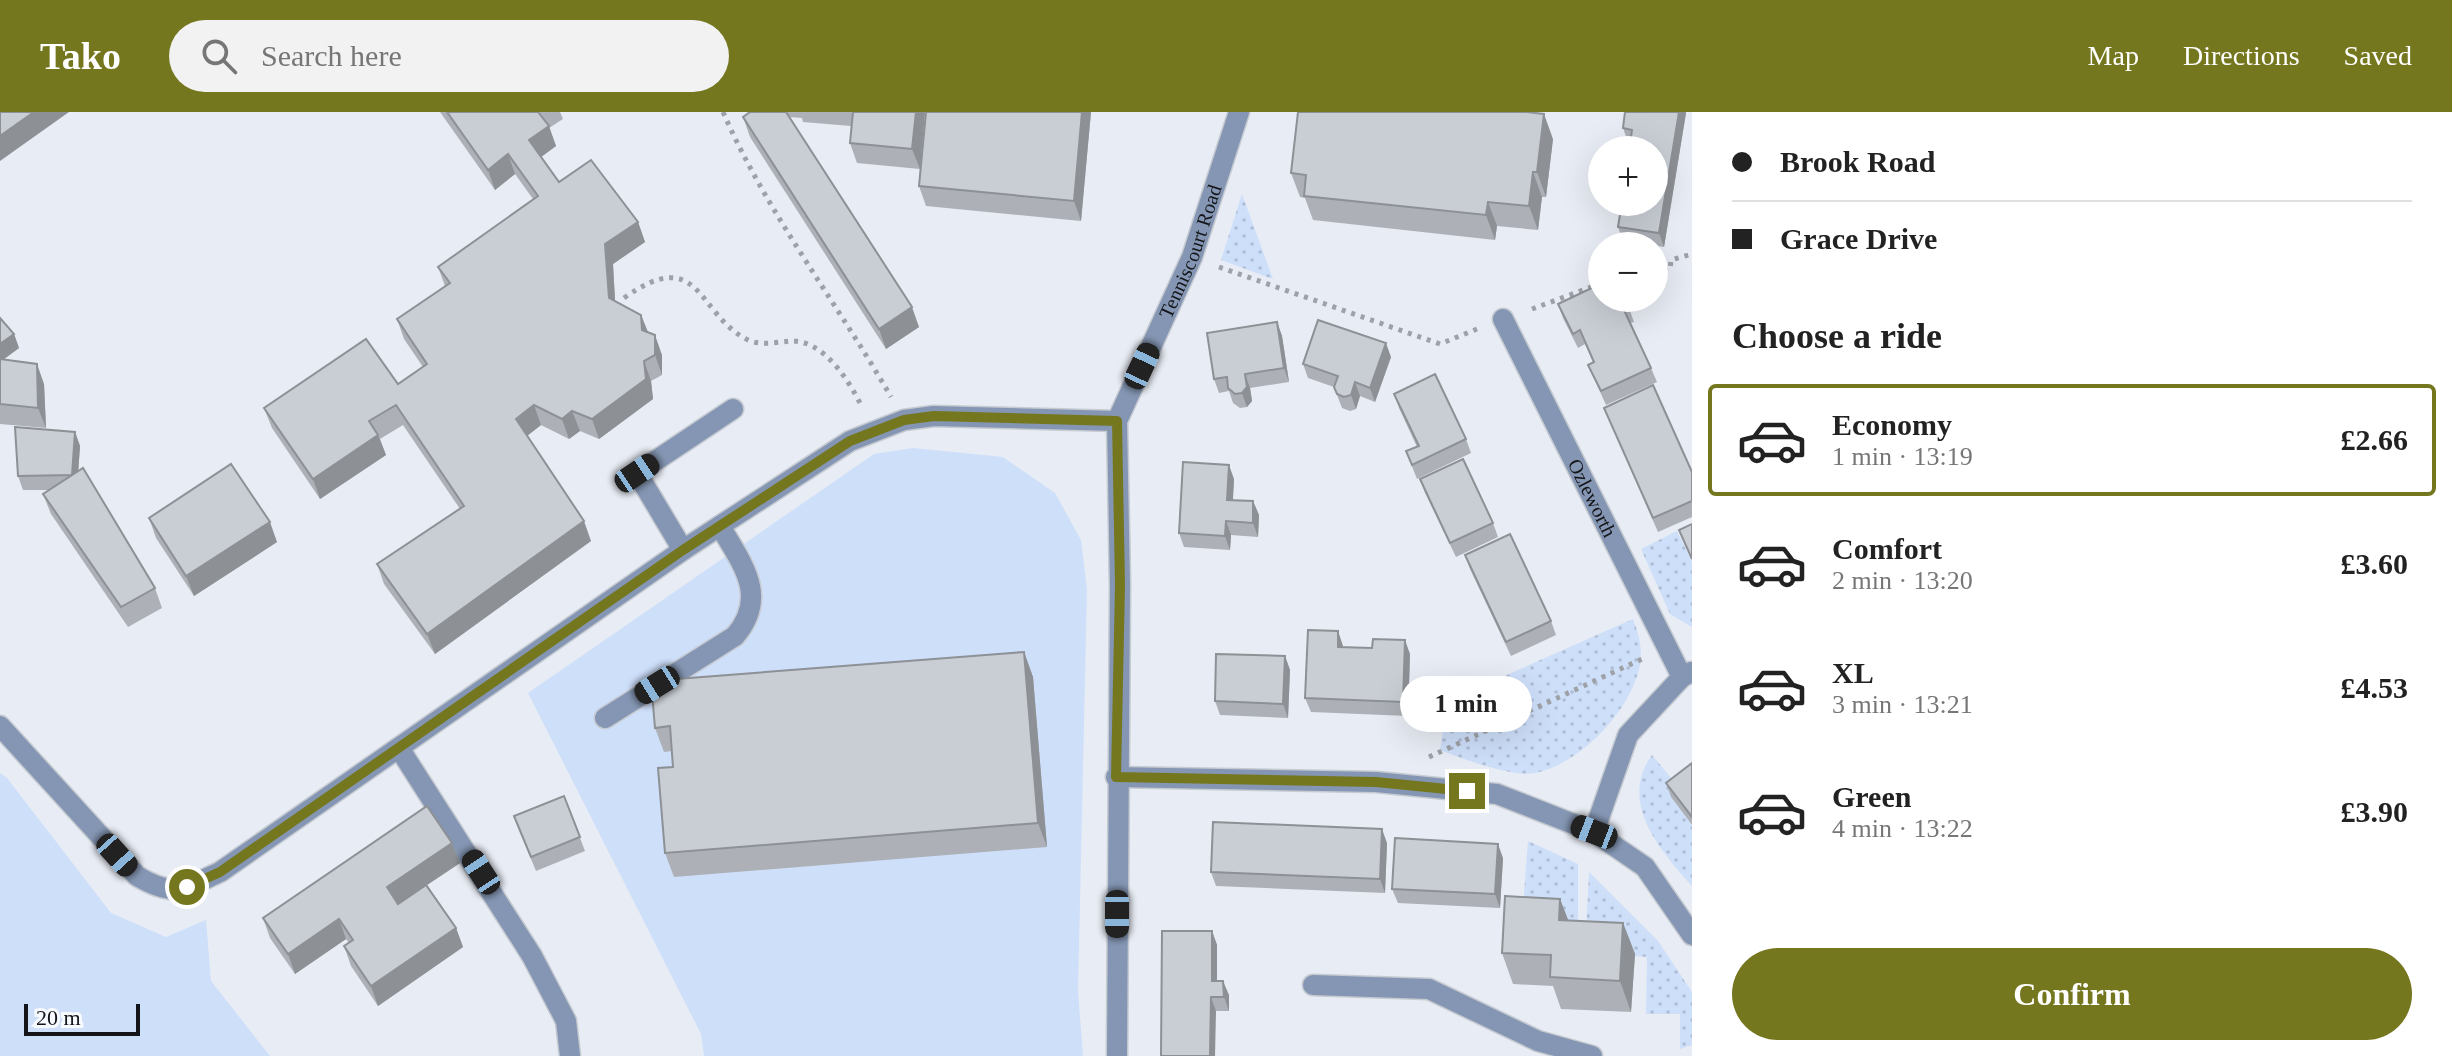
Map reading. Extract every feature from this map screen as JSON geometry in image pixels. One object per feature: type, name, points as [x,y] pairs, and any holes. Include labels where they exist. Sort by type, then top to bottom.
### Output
[{"type":"street","name":"Tenniscourt Road","points":[[1117,1056],[1116,777],[1120,585],[1117,421],[1192,257],[1239,112]]},
{"type":"street","name":"Ozleworth","points":[[1503,319],[1668,647],[1687,674]]},
{"type":"street","points":[[683,550],[637,473],[733,409]]},
{"type":"street","points":[[0,726],[137,876],[161,890],[187,887],[220,872],[683,550],[850,441],[876,429],[934,416],[1117,421]]},
{"type":"street","points":[[605,718],[735,636],[746,622],[752,603],[748,575],[720,526]]},
{"type":"street","points":[[1594,832],[1628,735],[1687,674]]},
{"type":"street","points":[[399,748],[532,956],[566,1021],[570,1056]]},
{"type":"street","points":[[1116,777],[1376,782],[1497,794],[1594,832],[1645,867],[1692,935]]},
{"type":"street","points":[[1313,985],[1429,989],[1538,1041],[1592,1056]]},
{"type":"path","points":[[723,112],[739,148],[800,253],[881,380]]},
{"type":"path","points":[[1668,270],[1671,260],[1692,254]]},
{"type":"path","points":[[1192,257],[1440,344],[1588,288]]},
{"type":"path","points":[[624,298],[645,283],[663,277],[681,279],[700,289],[732,331],[753,342],[812,344],[829,359],[854,391],[876,429]]},
{"type":"path","points":[[1376,782],[1668,647]]},
{"type":"shaded area","points":[[1242,194],[1273,279],[1221,260]]},
{"type":"shaded area","points":[[913,448],[1003,457],[1055,493],[1081,540],[1087,589],[1078,991],[1083,1056],[704,1056],[701,1034],[528,693],[874,454]]},
{"type":"shaded area","points":[[1677,531],[1692,562],[1692,627],[1670,614],[1641,549]]},
{"type":"shaded area","points":[[1633,619],[1641,652],[1632,689],[1612,721],[1568,759],[1552,768],[1525,774],[1487,766],[1440,750],[1448,701]]},
{"type":"shaded area","points":[[1652,755],[1680,789],[1671,797],[1692,825],[1692,886],[1657,842],[1641,809],[1639,791],[1642,773]]},
{"type":"shaded area","points":[[0,773],[111,913],[166,937],[206,920],[211,981],[270,1056],[0,1056]]},
{"type":"shaded area","points":[[1528,841],[1578,864],[1578,930],[1523,907]]},
{"type":"shaded area","points":[[1589,872],[1658,941],[1692,992],[1692,1045],[1680,1049],[1680,1014],[1646,1014],[1647,957],[1585,952]]},
{"type":"building","points":[[0,112],[34,112],[0,136]]},
{"type":"building","points":[[447,112],[538,112],[549,126],[529,140],[559,182],[591,160],[638,222],[605,244],[609,298],[641,315],[642,330],[655,335],[655,355],[644,361],[646,379],[592,419],[572,411],[562,419],[534,405],[516,419],[584,521],[427,634],[377,564],[464,506],[396,405],[369,421],[378,435],[313,479],[264,408],[366,339],[398,384],[427,364],[397,319],[450,283],[438,267],[538,196],[508,154],[488,170]]},
{"type":"building","points":[[750,112],[786,112],[912,307],[879,329],[743,117]]},
{"type":"building","points":[[853,112],[916,112],[912,149],[850,143]]},
{"type":"building","points":[[926,112],[1082,112],[1074,201],[919,186]]},
{"type":"building","points":[[1298,112],[1544,114],[1537,172],[1533,172],[1529,206],[1488,202],[1486,215],[1304,196],[1306,175],[1291,173]]},
{"type":"building","points":[[1625,112],[1679,112],[1668,179],[1668,136],[1631,136],[1632,130],[1623,128]]},
{"type":"building","points":[[1620,216],[1662,216],[1659,232],[1618,227]]},
{"type":"building","points":[[1588,290],[1588,312],[1625,312],[1651,368],[1601,391],[1588,365],[1594,362],[1580,330],[1573,334],[1558,304]]},
{"type":"building","points":[[0,318],[14,334],[0,344]]},
{"type":"building","points":[[1318,320],[1386,343],[1370,388],[1355,382],[1351,395],[1344,397],[1337,394],[1334,387],[1338,376],[1303,364]]},
{"type":"building","points":[[1277,322],[1284,368],[1245,374],[1247,387],[1242,393],[1235,394],[1228,388],[1227,377],[1214,379],[1207,333]]},
{"type":"building","points":[[0,359],[37,364],[38,408],[0,404]]},
{"type":"building","points":[[1435,374],[1466,439],[1412,465],[1406,451],[1419,446],[1394,394]]},
{"type":"building","points":[[1653,385],[1692,472],[1692,501],[1653,518],[1604,408]]},
{"type":"building","points":[[15,427],[75,432],[72,475],[18,476]]},
{"type":"building","points":[[1463,459],[1493,523],[1450,543],[1420,479]]},
{"type":"building","points":[[1183,462],[1229,465],[1227,500],[1253,501],[1253,523],[1226,521],[1225,536],[1179,533]]},
{"type":"building","points":[[231,464],[270,522],[186,576],[149,518]]},
{"type":"building","points":[[83,468],[155,588],[121,607],[43,494]]},
{"type":"building","points":[[1692,524],[1692,559],[1679,530]]},
{"type":"building","points":[[1510,534],[1551,621],[1506,642],[1465,555]]},
{"type":"building","points":[[1308,630],[1338,631],[1338,647],[1372,648],[1373,639],[1405,640],[1403,702],[1305,698]]},
{"type":"building","points":[[1024,652],[1038,823],[665,853],[658,768],[673,767],[670,726],[655,728],[651,681]]},
{"type":"building","points":[[1216,654],[1285,656],[1283,704],[1215,701]]},
{"type":"building","points":[[1692,763],[1692,817],[1666,783]]},
{"type":"building","points":[[564,796],[580,837],[531,857],[514,816]]},
{"type":"building","points":[[427,806],[452,843],[387,887],[398,904],[426,885],[456,928],[371,986],[344,946],[353,940],[339,919],[288,954],[263,918]]},
{"type":"building","points":[[1213,822],[1382,829],[1380,879],[1211,872]]},
{"type":"building","points":[[1395,838],[1498,844],[1495,894],[1392,889]]},
{"type":"building","points":[[1505,896],[1560,899],[1559,920],[1623,923],[1620,981],[1550,977],[1551,955],[1502,953]]},
{"type":"building","points":[[1162,931],[1212,931],[1212,981],[1223,981],[1224,997],[1211,997],[1210,1056],[1161,1056]]},
{"type":"route","points":[[187,887],[220,872],[683,550],[850,441],[904,420],[934,416],[1117,421],[1120,585],[1116,777],[1376,782],[1467,791]]}]
